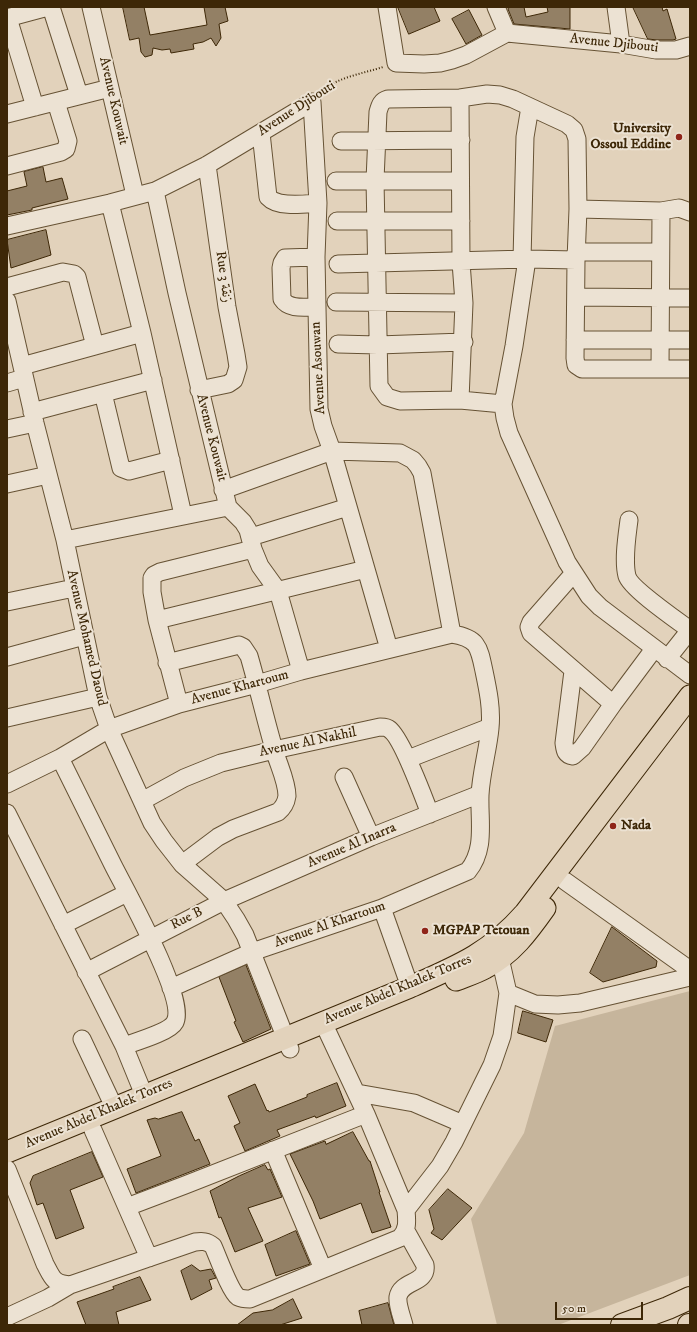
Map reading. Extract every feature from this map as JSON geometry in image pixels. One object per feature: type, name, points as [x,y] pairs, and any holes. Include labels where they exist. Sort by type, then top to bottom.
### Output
[{"type":"highway","points":[[622,1325],[690,1298]]},
{"type":"main road","name":"Avenue Abdel Khalek Torres","points":[[7,1152],[144,1095],[288,1043],[328,1033],[485,968],[515,924],[525,913],[690,696]]},
{"type":"main road","name":"Avenue Abdel Khalek Torres","points":[[7,1166],[93,1130],[288,1043],[457,967],[474,957],[516,945],[527,934],[590,846],[690,716]]},
{"type":"street","points":[[35,107],[8,18],[50,7],[79,95]]},
{"type":"street","name":"Avenue Kouwait","points":[[91,7],[135,196]]},
{"type":"street","points":[[387,7],[396,63],[435,63],[452,60],[466,55],[507,33],[496,7]]},
{"type":"street","points":[[616,7],[621,44]]},
{"type":"street","name":"Avenue Djibouti","points":[[507,33],[621,44],[656,50],[676,50],[690,46]]},
{"type":"street","points":[[7,114],[110,88]]},
{"type":"street","points":[[503,404],[460,400],[400,401],[388,397],[380,386],[375,180],[378,112],[380,104],[383,100],[460,98],[487,94],[500,95],[513,99],[567,124],[574,130],[577,139],[578,209],[576,256],[576,364],[582,369],[690,370]]},
{"type":"street","points":[[460,98],[461,262],[464,303],[464,342],[460,400]]},
{"type":"street","points":[[7,166],[61,152],[66,149],[68,141],[56,102]]},
{"type":"street","name":"Avenue Djibouti","points":[[7,226],[110,203],[155,191],[207,165],[312,102]]},
{"type":"street","name":"Avenue Asouwan","points":[[312,102],[318,203],[316,257],[319,409],[322,426],[332,451],[389,649]]},
{"type":"street","points":[[530,107],[525,137],[525,260],[514,346],[503,404],[509,433],[567,562],[589,596],[600,607],[690,675]]},
{"type":"street","points":[[261,133],[268,197],[272,202],[279,204],[318,203]]},
{"type":"street","points":[[341,141],[461,140]]},
{"type":"street","name":"Rue 3 زنقة","points":[[199,390],[228,384],[234,380],[238,367],[227,307],[207,165]]},
{"type":"street","points":[[336,181],[460,181]]},
{"type":"street","name":"Avenue Kouwait","points":[[155,191],[199,390],[228,507],[248,530],[260,566],[278,591],[301,671]]},
{"type":"street","points":[[110,203],[153,380],[183,515]]},
{"type":"street","points":[[578,209],[661,210],[679,208],[690,212]]},
{"type":"street","points":[[660,369],[661,210]]},
{"type":"street","points":[[337,221],[461,221]]},
{"type":"street","points":[[338,264],[525,260],[660,252]]},
{"type":"street","points":[[316,257],[286,258],[282,263],[281,275],[282,299],[285,303],[289,306],[317,307]]},
{"type":"street","points":[[7,287],[63,272],[74,274],[77,277],[95,346]]},
{"type":"street","points":[[576,297],[690,298]]},
{"type":"street","name":"Avenue Mohamed Daoud","points":[[7,301],[10,328],[23,372],[64,540],[98,697],[109,729],[156,829],[182,864],[224,900],[236,919],[252,952],[288,1043]]},
{"type":"street","points":[[336,302],[464,303]]},
{"type":"street","points":[[7,383],[23,372],[95,346],[142,333]]},
{"type":"street","points":[[575,340],[690,340]]},
{"type":"street","points":[[338,344],[378,345],[464,342]]},
{"type":"street","points":[[7,429],[34,417],[103,393],[153,380]]},
{"type":"street","points":[[103,393],[121,468],[129,471],[171,460]]},
{"type":"street","points":[[223,490],[332,451],[400,453],[413,460],[422,473],[452,634],[464,636],[471,640],[480,651],[490,704],[490,727],[480,794]]},
{"type":"street","points":[[7,484],[48,475]]},
{"type":"street","points":[[64,540],[228,507]]},
{"type":"street","points":[[178,704],[157,620],[151,582],[154,575],[252,543],[348,507]]},
{"type":"street","points":[[573,671],[564,743],[565,752],[568,756],[573,756],[582,748],[613,704],[661,654],[690,630],[639,590],[627,578],[625,566],[628,520]]},
{"type":"street","points":[[157,620],[366,569]]},
{"type":"street","points":[[574,573],[531,622],[529,627],[535,638],[613,704]]},
{"type":"street","points":[[7,602],[74,588]]},
{"type":"street","name":"Avenue Khartoum","points":[[7,784],[60,758],[109,729],[178,704],[301,671],[452,634]]},
{"type":"street","points":[[7,657],[84,636]]},
{"type":"street","points":[[167,662],[239,645],[244,647],[247,651],[257,684],[287,795],[286,802],[278,812],[233,829],[218,837],[182,864]]},
{"type":"street","points":[[7,718],[98,697]]},
{"type":"street","name":"Avenue Al Nakhil","points":[[142,801],[184,778],[221,763],[380,727],[390,730],[408,759],[430,814]]},
{"type":"street","points":[[408,759],[490,727]]},
{"type":"street","points":[[60,758],[151,938],[176,1005],[177,1013],[175,1022],[168,1029],[124,1046]]},
{"type":"street","points":[[344,777],[371,837]]},
{"type":"street","name":"Avenue Al Inarra","points":[[224,900],[371,837],[480,794]]},
{"type":"street","name":"Avenue Al Khartoum","points":[[170,988],[252,952],[382,908],[468,871],[474,864],[479,852],[480,794]]},
{"type":"street","points":[[7,813],[124,1046],[144,1095]]},
{"type":"street","points":[[565,881],[690,970]]},
{"type":"street","points":[[63,925],[127,893]]},
{"type":"street","name":"Rue B","points":[[86,972],[224,900]]},
{"type":"street","points":[[382,908],[410,987]]},
{"type":"street","points":[[406,1210],[440,1166],[463,1124],[492,1065],[502,1036],[508,992],[497,951]]},
{"type":"street","points":[[508,992],[535,1004],[558,1005],[580,1003],[690,977]]},
{"type":"street","points":[[7,1317],[48,1298],[70,1285],[195,1242],[204,1241],[213,1246],[237,1297],[250,1299],[400,1238],[406,1231],[406,1210],[366,1114],[328,1033]]},
{"type":"street","points":[[82,1039],[114,1107]]},
{"type":"street","points":[[356,1093],[414,1103],[463,1124]]},
{"type":"street","points":[[127,1207],[366,1114]]},
{"type":"street","points":[[93,1130],[149,1258]]},
{"type":"street","points":[[274,1150],[323,1269]]},
{"type":"street","points":[[7,1169],[45,1264],[53,1279],[58,1283],[70,1285]]},
{"type":"street","points":[[404,1325],[398,1299],[399,1292],[424,1276],[426,1268],[426,1265],[406,1231]]},
{"type":"path","name":"Avenue Djibouti","points":[[312,102],[331,84],[396,63]]},
{"type":"shaded area","points":[[690,991],[690,1275],[558,1325],[497,1325],[471,1219],[524,1133],[555,1026]]},
{"type":"building","points":[[123,7],[144,7],[150,35],[207,25],[204,7],[225,7],[228,21],[219,24],[221,38],[216,46],[211,38],[203,42],[193,44],[194,49],[171,53],[170,49],[162,50],[153,48],[152,55],[145,57],[141,52],[139,38],[130,40]]},
{"type":"building","points":[[398,7],[434,7],[440,21],[409,34]]},
{"type":"building","points":[[511,7],[524,7],[526,17],[548,12],[547,7],[570,7],[570,29],[514,24],[508,9]]},
{"type":"building","points":[[633,7],[662,7],[663,11],[667,9],[676,39],[648,39]]},
{"type":"building","points":[[469,10],[482,35],[466,44],[452,19]]},
{"type":"building","points":[[43,167],[46,182],[62,178],[68,199],[32,208],[32,210],[7,215],[7,191],[27,186],[24,172]]},
{"type":"building","points":[[46,230],[51,255],[11,268],[7,240]]},
{"type":"building","points":[[612,927],[657,961],[656,967],[603,982],[590,973]]},
{"type":"building","points":[[246,965],[271,1029],[243,1042],[234,1022],[236,1021],[219,977]]},
{"type":"building","points":[[523,1011],[553,1020],[546,1042],[518,1033]]},
{"type":"building","points":[[337,1083],[346,1106],[316,1118],[315,1116],[277,1130],[280,1136],[245,1151],[234,1126],[240,1123],[228,1096],[255,1084],[267,1111],[268,1110],[269,1112]]},
{"type":"building","points":[[182,1112],[195,1141],[199,1139],[210,1164],[136,1193],[127,1169],[161,1156],[147,1120],[155,1118],[158,1119]]},
{"type":"building","points":[[353,1132],[370,1161],[391,1227],[372,1233],[361,1203],[320,1219],[290,1154],[325,1141],[326,1144]]},
{"type":"building","points":[[92,1152],[103,1177],[70,1190],[84,1228],[56,1239],[43,1203],[37,1205],[30,1183],[33,1176]]},
{"type":"building","points":[[265,1165],[268,1170],[270,1169],[282,1197],[248,1208],[263,1241],[235,1252],[221,1217],[219,1218],[210,1191]]},
{"type":"building","points":[[448,1189],[472,1208],[442,1240],[431,1233],[434,1229],[429,1210]]},
{"type":"building","points":[[296,1231],[310,1264],[276,1276],[265,1245]]},
{"type":"building","points":[[192,1265],[200,1271],[211,1269],[216,1278],[209,1280],[212,1289],[191,1300],[181,1271]]},
{"type":"building","points":[[140,1277],[151,1300],[116,1312],[119,1325],[86,1325],[77,1302],[114,1289],[113,1287]]},
{"type":"building","points":[[293,1299],[302,1318],[280,1325],[237,1325],[253,1313],[272,1310]]},
{"type":"building","points":[[388,1303],[394,1325],[362,1325],[359,1311]]},
{"type":"place","name":"University Ossoul Eddine","points":[[679,137]]},
{"type":"place","name":"Nada","points":[[613,826]]},
{"type":"place","name":"MGPAP Tetouan","points":[[425,931]]}]
